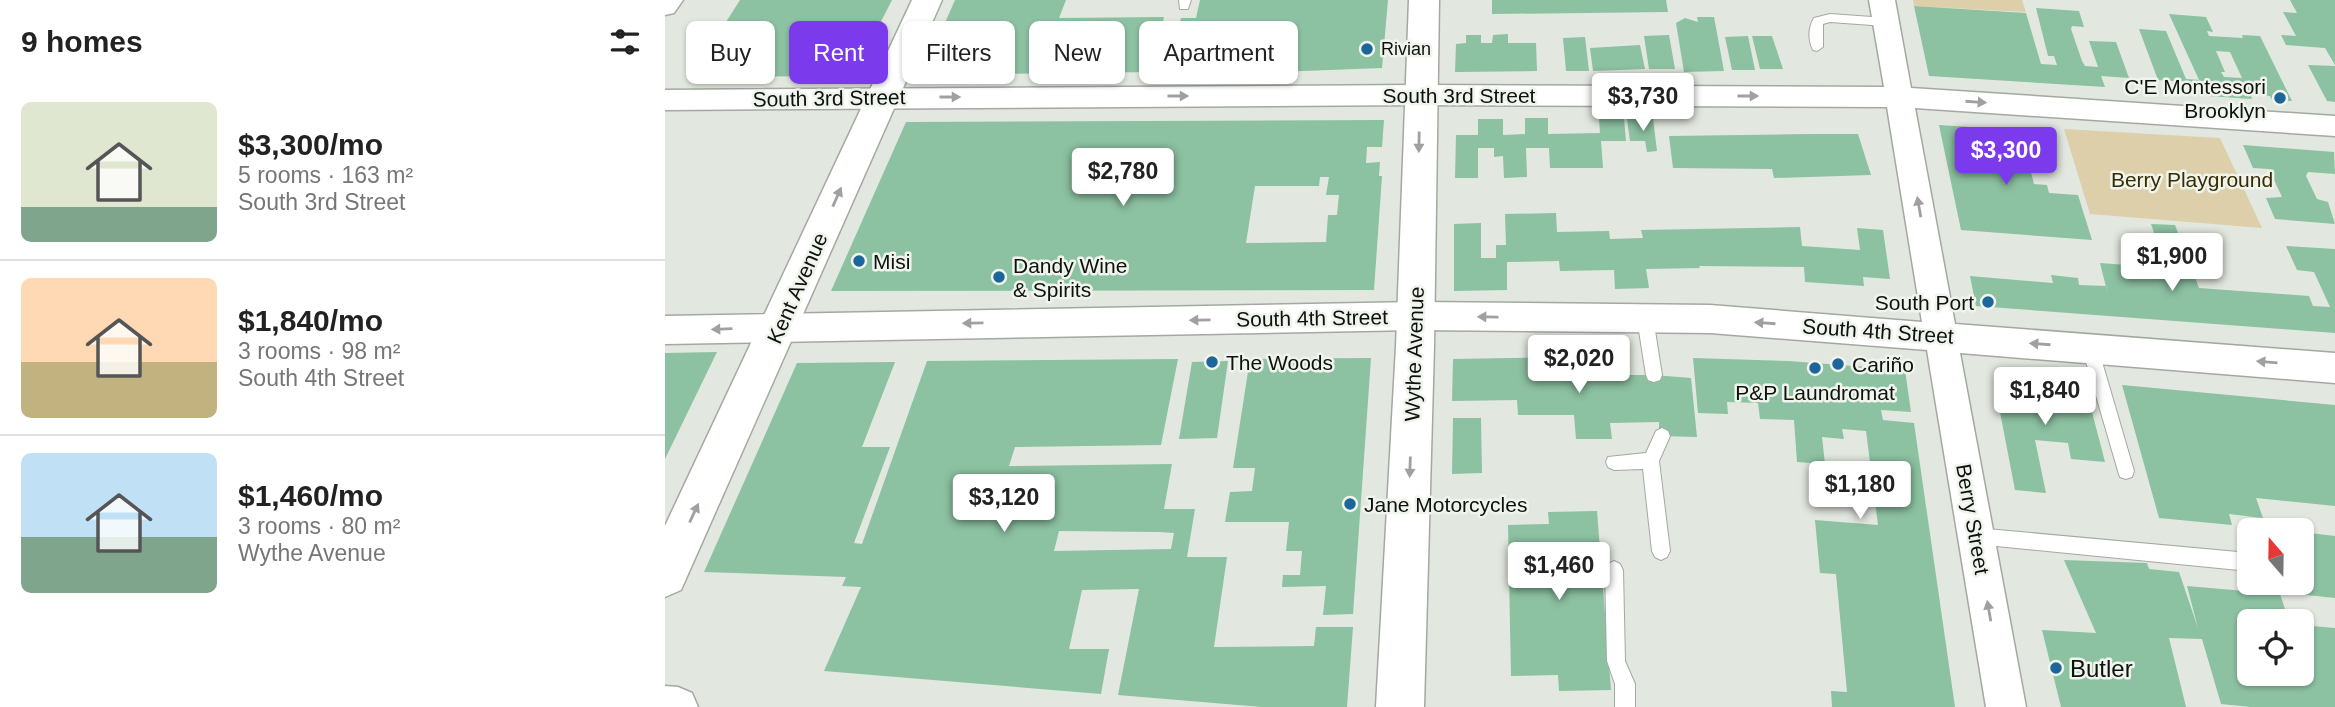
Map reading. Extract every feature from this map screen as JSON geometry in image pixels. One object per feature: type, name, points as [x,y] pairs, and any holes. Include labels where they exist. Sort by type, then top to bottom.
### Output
[{"type":"main road","name":"Kent Avenue","points":[[665,575],[927,0]]},
{"type":"main road","name":"Wythe Avenue","points":[[1400,707],[1416,316],[1424,0]]},
{"type":"street","points":[[665,7],[670,0]]},
{"type":"street","name":"Berry Street","points":[[1884,11],[2006,707]]},
{"type":"street","name":"South 3rd Street","points":[[665,100],[1420,94],[1899,97],[2335,127]]},
{"type":"street","name":"South 4th Street","points":[[665,330],[1416,316],[1710,319],[2335,368]]},
{"type":"street","points":[[665,706],[678,707]]},
{"type":"lane","points":[[1817,47],[1815,28],[1818,21],[1884,11]]},
{"type":"lane","points":[[1645,318],[1654,375]]},
{"type":"lane","points":[[2090,348],[2126,471]]},
{"type":"lane","points":[[1661,551],[1651,461],[1663,436]]},
{"type":"lane","points":[[1613,462],[1651,461]]},
{"type":"lane","points":[[1976,536],[2237,561]]},
{"type":"lane","points":[[1614,569],[1616,661],[1625,684],[1625,707]]},
{"type":"green space","points":[[1913,0],[2022,0],[2026,12],[1914,6]]},
{"type":"green space","name":"Berry Playground","points":[[2064,129],[2220,138],[2262,228],[2090,214]]},
{"type":"building","points":[[740,0],[892,0],[881,21],[789,21],[789,76],[775,76],[775,21],[727,21]]},
{"type":"building","points":[[955,0],[1066,0],[1059,18],[1164,17],[1163,21],[1139,21],[1139,72],[1125,72],[1125,21],[1029,21],[1029,74],[1015,74],[1015,21],[946,21]]},
{"type":"building","points":[[1200,0],[1388,0],[1382,68],[1298,71],[1298,21],[1180,21],[1181,18],[1196,18]]},
{"type":"building","points":[[1492,0],[1666,0],[1668,12],[1492,14]]},
{"type":"building","points":[[2290,0],[2335,0],[2335,65],[2325,48],[2286,45],[2281,35],[2296,36],[2283,12],[2297,13]]},
{"type":"building","points":[[1914,6],[2026,13],[2041,64],[2057,65],[2054,56],[2048,56],[2036,8],[2079,11],[2084,27],[2072,26],[2071,29],[2085,66],[2098,67],[2089,41],[2116,42],[2129,78],[2101,76],[2105,87],[1929,76]]},
{"type":"building","points":[[2169,14],[2206,17],[2213,32],[2207,31],[2209,36],[2260,36],[2292,101],[2272,100],[2270,96],[2250,94],[2252,99],[2193,95],[2187,82],[2158,80],[2139,29],[2166,31],[2186,79],[2199,80]],"holes":[[[2216,51],[2230,52],[2242,78],[2224,77],[2221,72],[2225,72]]]},
{"type":"building","points":[[1697,17],[1714,17],[1724,71],[1684,72],[1676,23],[1685,18],[1698,22]]},
{"type":"building","points":[[1508,34],[1508,43],[1536,43],[1537,71],[1455,72],[1456,44],[1466,43],[1466,35],[1481,35],[1481,43],[1492,43],[1493,35]]},
{"type":"building","points":[[1669,35],[1675,69],[1649,69],[1644,36]]},
{"type":"building","points":[[1748,36],[1755,70],[1732,70],[1725,37]]},
{"type":"building","points":[[1752,36],[1772,36],[1783,69],[1760,69]]},
{"type":"building","points":[[1585,37],[1589,71],[1566,71],[1563,38]]},
{"type":"building","points":[[1640,45],[1645,69],[1593,71],[1590,48]]},
{"type":"building","points":[[2308,65],[2335,66],[2335,102],[2327,101]]},
{"type":"building","points":[[1525,118],[1548,118],[1548,134],[1600,133],[1599,119],[1624,119],[1626,141],[1601,141],[1603,168],[1550,168],[1549,148],[1526,148],[1527,177],[1504,178],[1503,156],[1494,157],[1494,148],[1478,148],[1478,178],[1455,178],[1456,135],[1478,135],[1478,119],[1503,119],[1503,135],[1525,134]]},
{"type":"building","points":[[1627,119],[1653,119],[1657,151],[1647,152],[1645,141],[1630,141]]},
{"type":"building","points":[[1384,120],[1382,147],[1367,147],[1366,163],[1380,162],[1379,176],[1382,176],[1374,290],[831,291],[906,122]],"holes":[[[1320,177],[1329,177],[1326,195],[1339,195],[1337,215],[1328,215],[1326,242],[1246,243],[1255,186],[1319,186]]]},
{"type":"building","points":[[1939,125],[2031,131],[2035,146],[2024,145],[2034,184],[2047,185],[2049,193],[2078,195],[2092,240],[1961,230]]},
{"type":"building","points":[[1858,134],[1871,175],[1774,178],[1772,169],[1673,168],[1669,136]]},
{"type":"building","points":[[2243,145],[2334,152],[2335,174],[2308,172],[2306,176],[2317,199],[2328,202],[2335,224],[2275,219],[2266,198],[2282,197],[2269,169],[2253,168]]},
{"type":"building","points":[[1556,213],[1557,232],[1609,231],[1610,239],[1643,238],[1641,230],[1800,227],[1802,246],[1860,250],[1857,228],[1883,230],[1890,279],[1863,277],[1864,286],[1805,282],[1804,267],[1699,266],[1700,268],[1646,269],[1649,288],[1615,289],[1614,270],[1560,271],[1559,261],[1507,262],[1507,290],[1454,291],[1454,224],[1481,223],[1481,258],[1496,258],[1496,245],[1506,245],[1505,214]]},
{"type":"building","points":[[2151,224],[2175,225],[2199,288],[2309,296],[2313,306],[2330,307],[2314,272],[2297,270],[2286,246],[2335,249],[2335,333],[1976,306],[1970,276],[2053,283],[2051,275],[2078,278],[2079,285],[2106,286],[2100,263],[2141,266],[2145,276],[2170,278]]},
{"type":"building","points":[[717,352],[665,459],[665,353]]},
{"type":"building","points":[[1571,357],[1572,379],[1591,379],[1591,375],[1691,378],[1697,437],[1659,436],[1659,422],[1610,423],[1612,439],[1576,439],[1574,415],[1518,415],[1517,400],[1452,401],[1453,359]]},
{"type":"building","points":[[1371,358],[1353,614],[1323,615],[1326,586],[1282,587],[1283,575],[1300,575],[1302,551],[1286,551],[1289,522],[1225,522],[1230,492],[1252,491],[1255,468],[1233,468],[1250,359]]},
{"type":"building","points":[[1693,358],[1789,361],[1905,370],[1911,412],[1881,410],[1883,420],[1914,423],[1955,707],[1832,707],[1831,691],[1847,692],[1836,574],[1820,573],[1815,520],[1878,525],[1866,431],[1842,429],[1844,439],[1822,437],[1825,464],[1797,462],[1794,420],[1760,419],[1758,403],[1727,402],[1728,414],[1698,413]]},
{"type":"building","points":[[1178,359],[1161,445],[1015,447],[1009,466],[1172,464],[1164,509],[1195,509],[1187,557],[1227,557],[1214,647],[1314,646],[1316,627],[1353,627],[1347,707],[1262,707],[1118,695],[1139,589],[1082,590],[1069,649],[1109,649],[1101,694],[824,671],[861,587],[842,586],[846,577],[704,572],[797,363],[895,362],[862,447],[890,447],[854,543],[862,544],[927,361]],"holes":[[[1059,531],[1174,533],[1171,549],[1054,551]]]},
{"type":"building","points":[[1228,361],[1217,438],[1179,439],[1192,362]]},
{"type":"building","points":[[1994,381],[2086,389],[2105,462],[2071,459],[2068,443],[2035,440],[2046,493],[2015,490]]},
{"type":"building","points":[[2122,385],[2335,405],[2335,506],[2256,498],[2263,518],[2229,514],[2232,525],[2159,518]]},
{"type":"building","points":[[1453,418],[1481,418],[1482,473],[1452,474]]},
{"type":"building","points":[[1597,511],[1611,690],[1559,691],[1558,675],[1511,676],[1508,525],[1549,524],[1548,512]]},
{"type":"building","points":[[2314,534],[2335,536],[2335,598],[2307,595],[2314,595]]},
{"type":"building","points":[[2064,560],[2147,563],[2149,569],[2179,572],[2198,628],[2187,586],[2237,590],[2237,595],[2280,595],[2285,609],[2237,609],[2237,686],[2314,686],[2314,626],[2335,628],[2335,707],[2251,707],[2221,704],[2202,639],[2169,638],[2186,707],[2061,707],[2042,630],[2096,633]]},
{"type":"place","name":"Rivian","points":[[1367,49]]},
{"type":"place","name":"C'E Montessori Brooklyn","points":[[2280,98]]},
{"type":"place","name":"Misi","points":[[859,261]]},
{"type":"place","name":"Dandy Wine & Spirits","points":[[999,277]]},
{"type":"place","name":"South Port","points":[[1988,302]]},
{"type":"place","name":"The Woods","points":[[1212,362]]},
{"type":"place","name":"Cariño","points":[[1838,364]]},
{"type":"place","name":"P&P Laundromat","points":[[1815,368]]},
{"type":"place","name":"Jane Motorcycles","points":[[1350,504]]},
{"type":"place","name":"Butler","points":[[2056,668]]}]
